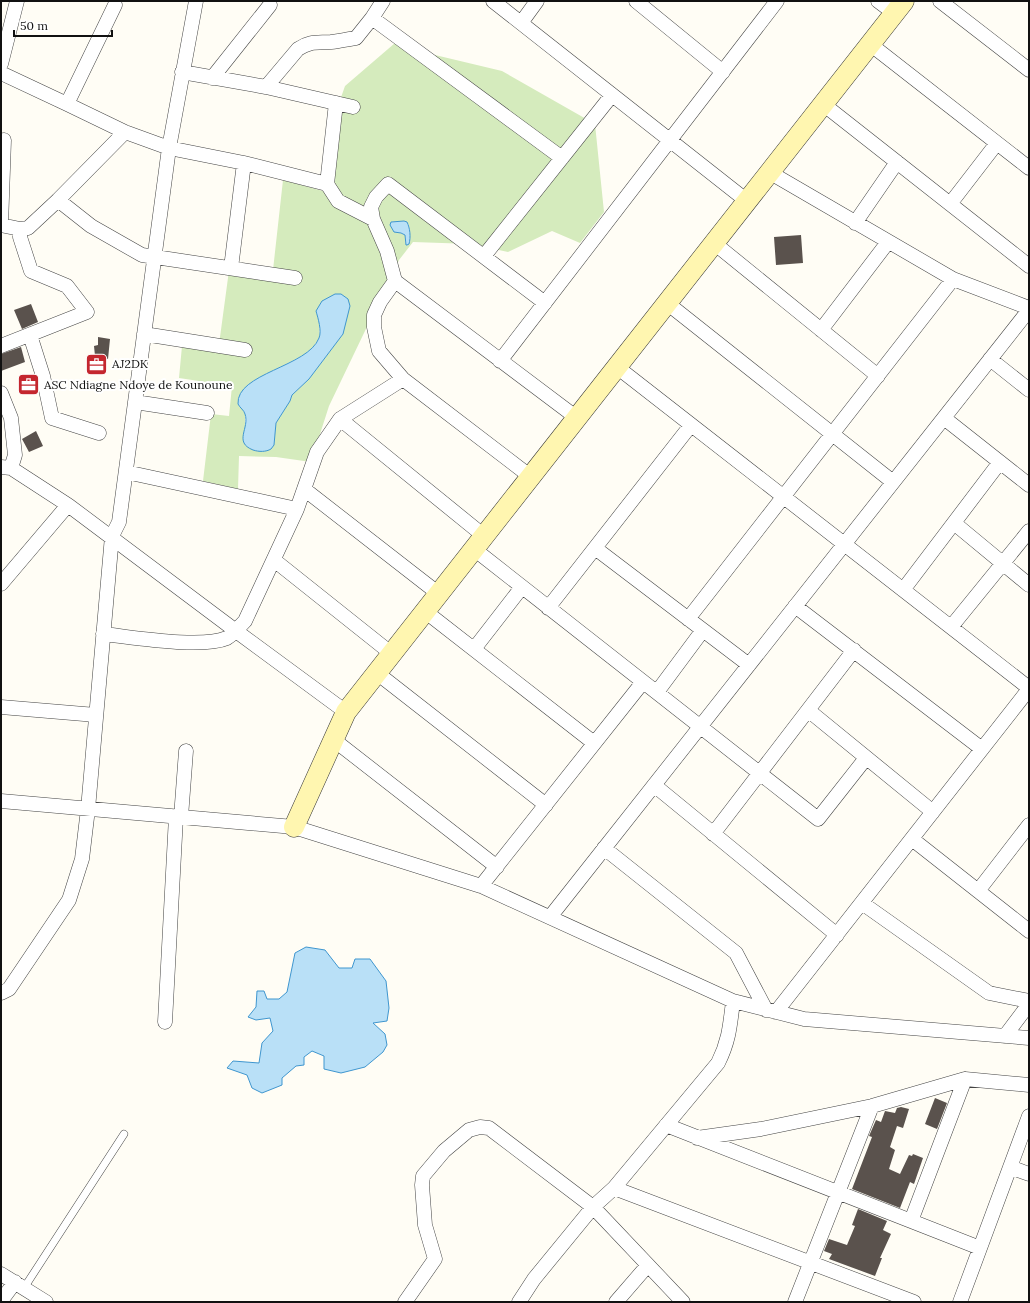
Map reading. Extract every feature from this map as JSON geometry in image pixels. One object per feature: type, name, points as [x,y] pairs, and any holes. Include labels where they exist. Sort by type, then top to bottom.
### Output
[{"type":"street","points":[[1,64],[17,1]]},
{"type":"street","points":[[1,993],[9,989],[69,900],[82,858],[88,809],[112,536],[119,522],[169,148],[196,1]]},
{"type":"street","points":[[266,87],[298,49],[310,42],[340,41],[356,38],[383,1]]},
{"type":"street","points":[[493,1],[747,201]]},
{"type":"street","points":[[521,23],[537,1]]},
{"type":"street","points":[[636,1],[723,72]]},
{"type":"street","points":[[294,827],[346,712],[426,612],[530,477],[899,7],[878,1]]},
{"type":"street","points":[[940,1],[1029,70]]},
{"type":"street","points":[[500,361],[723,72],[771,3]]},
{"type":"street","points":[[67,104],[115,5]]},
{"type":"street","points":[[212,78],[270,6]]},
{"type":"street","points":[[372,18],[562,158]]},
{"type":"street","points":[[870,44],[1029,168]]},
{"type":"street","points":[[182,72],[266,87],[353,107]]},
{"type":"street","points":[[1,73],[125,132],[169,148],[244,163],[327,184]]},
{"type":"street","points":[[484,256],[612,95]]},
{"type":"street","points":[[336,103],[327,184],[338,201],[373,219]]},
{"type":"street","points":[[823,104],[1029,266]]},
{"type":"street","points":[[4,140],[1,225],[20,229],[28,228],[58,200],[125,132]]},
{"type":"street","points":[[950,204],[997,143]]},
{"type":"street","points":[[855,223],[897,162]]},
{"type":"street","points":[[230,268],[244,163]]},
{"type":"street","points":[[550,917],[990,359],[1027,304],[953,280],[769,172]]},
{"type":"street","points":[[545,303],[388,184],[376,197],[371,207],[373,219],[387,251],[395,281],[577,418]]},
{"type":"street","points":[[58,200],[91,226],[142,255],[295,278]]},
{"type":"street","points":[[1,346],[86,312],[67,286],[31,271],[20,236],[20,229]]},
{"type":"street","points":[[821,330],[888,242]]},
{"type":"street","points":[[714,243],[878,376]]},
{"type":"street","points":[[688,619],[953,280]]},
{"type":"street","points":[[395,281],[380,302],[374,316],[374,327],[379,351],[403,379],[530,477]]},
{"type":"street","points":[[667,303],[893,482]]},
{"type":"street","points":[[144,334],[245,350]]},
{"type":"street","points":[[30,335],[43,376],[52,418],[99,433]]},
{"type":"street","points":[[990,359],[1029,390]]},
{"type":"street","points":[[617,367],[1029,688],[837,935],[771,1011]]},
{"type":"street","points":[[103,634],[182,642],[197,642],[226,638],[236,631],[245,621],[274,560],[297,509],[317,452],[340,419],[403,379]]},
{"type":"street","points":[[1,393],[11,418],[15,455],[6,468],[68,505],[112,536],[236,631],[346,712]]},
{"type":"street","points":[[135,402],[206,413]]},
{"type":"street","points":[[944,418],[1029,485]]},
{"type":"street","points":[[340,419],[479,543],[522,587],[818,819],[866,758]]},
{"type":"street","points":[[548,608],[691,424]]},
{"type":"street","points":[[903,590],[1000,462]]},
{"type":"street","points":[[126,472],[297,509]]},
{"type":"street","points":[[304,489],[439,594]]},
{"type":"street","points":[[1,584],[68,505]]},
{"type":"street","points":[[954,523],[1029,584]]},
{"type":"street","points":[[951,627],[1029,531]]},
{"type":"street","points":[[595,548],[749,665]]},
{"type":"street","points":[[274,560],[392,654]]},
{"type":"street","points":[[474,649],[522,587]]},
{"type":"street","points":[[796,606],[982,749]]},
{"type":"street","points":[[426,612],[594,743]]},
{"type":"street","points":[[656,692],[703,630]]},
{"type":"street","points":[[713,834],[854,650]]},
{"type":"street","points":[[377,673],[546,805]]},
{"type":"street","points":[[481,886],[643,682]]},
{"type":"street","points":[[1,707],[96,715]]},
{"type":"street","points":[[808,710],[932,812]]},
{"type":"street","points":[[334,740],[497,867]]},
{"type":"street","points":[[165,1022],[179,817],[186,751]]},
{"type":"street","points":[[654,785],[837,935]]},
{"type":"street","points":[[1,801],[294,827],[481,886],[734,1001],[804,1019],[1029,1038]]},
{"type":"street","points":[[978,891],[1029,825]]},
{"type":"street","points":[[912,839],[1029,931]]},
{"type":"street","points":[[604,848],[736,953],[771,1011]]},
{"type":"street","points":[[862,903],[989,993],[1029,1001]]},
{"type":"street","points":[[519,1302],[534,1278],[593,1207],[614,1188],[718,1063],[725,1050],[729,1037],[734,1001]]},
{"type":"street","points":[[1005,1036],[1029,1004]]},
{"type":"street","points":[[697,1138],[760,1129],[872,1106],[965,1079],[1029,1084]]},
{"type":"street","points":[[911,1222],[965,1079]]},
{"type":"street","points":[[795,1302],[872,1106]]},
{"type":"street","points":[[960,1302],[1029,1116]]},
{"type":"street","points":[[666,1126],[980,1248]]},
{"type":"street","points":[[405,1302],[435,1258],[425,1225],[422,1185],[423,1176],[444,1152],[469,1130],[480,1127],[489,1128],[593,1207],[684,1301]]},
{"type":"street","points":[[1010,1168],[1029,1174]]},
{"type":"street","points":[[614,1188],[914,1302]]},
{"type":"street","points":[[616,1302],[648,1265]]},
{"type":"street","points":[[1,1274],[46,1302]]},
{"type":"street","points":[[1,1301],[19,1285]]},
{"type":"lane","points":[[19,1285],[124,1134]]},
{"type":"green space","points":[[395,43],[435,55],[502,71],[595,124],[604,212],[580,243],[552,231],[508,252],[471,244],[413,242],[399,260],[329,406],[311,462],[276,457],[239,456],[238,489],[203,481],[211,414],[229,416],[232,386],[179,378],[182,346],[218,352],[230,263],[273,270],[283,180],[330,193],[330,129],[345,86]],"holes":[[[404,221],[409,225],[410,238],[405,243],[405,235],[398,232],[391,222]],[[319,325],[343,334],[309,379],[292,395],[290,401],[276,423],[274,445],[245,424],[245,413],[238,399],[246,387],[253,381],[306,354],[320,337]]]},
{"type":"water","points":[[391,222],[407,222],[410,233],[409,244],[407,245],[405,235],[394,232],[390,225]]},
{"type":"water","points":[[335,294],[341,294],[348,299],[350,306],[343,334],[309,379],[292,395],[290,401],[276,423],[274,445],[271,449],[267,451],[258,451],[247,447],[243,439],[246,419],[238,404],[240,393],[248,385],[260,377],[301,356],[312,348],[320,335],[316,311],[322,301]]},
{"type":"water","points":[[306,947],[325,950],[339,968],[352,968],[355,959],[370,959],[386,981],[389,1008],[387,1021],[373,1023],[385,1034],[387,1045],[383,1052],[365,1067],[341,1073],[324,1069],[324,1056],[312,1051],[304,1057],[304,1065],[296,1066],[282,1078],[282,1085],[262,1093],[252,1088],[247,1075],[227,1068],[233,1061],[259,1063],[262,1043],[273,1031],[270,1018],[256,1020],[248,1017],[256,1007],[257,991],[264,991],[267,999],[279,999],[287,992],[295,953]]},
{"type":"building","points":[[801,235],[803,263],[776,265],[774,237]]},
{"type":"building","points":[[31,304],[38,322],[22,329],[14,310]]},
{"type":"building","points":[[98,337],[110,339],[108,359],[95,356],[94,346],[98,345]]},
{"type":"building","points":[[21,347],[25,362],[1,371],[1,354]]},
{"type":"building","points":[[36,431],[43,446],[29,452],[22,439]]},
{"type":"building","points":[[935,1098],[947,1103],[937,1129],[925,1124]]},
{"type":"building","points":[[901,1107],[909,1109],[903,1128],[897,1126],[890,1147],[895,1150],[889,1169],[900,1174],[909,1155],[912,1156],[913,1154],[923,1158],[914,1184],[910,1182],[900,1208],[852,1189],[872,1137],[869,1136],[876,1120],[881,1122],[885,1111],[895,1113],[897,1108]]},
{"type":"building","points":[[858,1209],[887,1221],[883,1230],[891,1234],[880,1258],[882,1258],[875,1276],[829,1259],[832,1254],[824,1251],[829,1239],[847,1245],[855,1226],[852,1225]]},
{"type":"place","name":"AJ2DK","points":[[97,364]]},
{"type":"place","name":"ASC Ndiagne Ndoye de Kounoune","points":[[29,385]]}]
